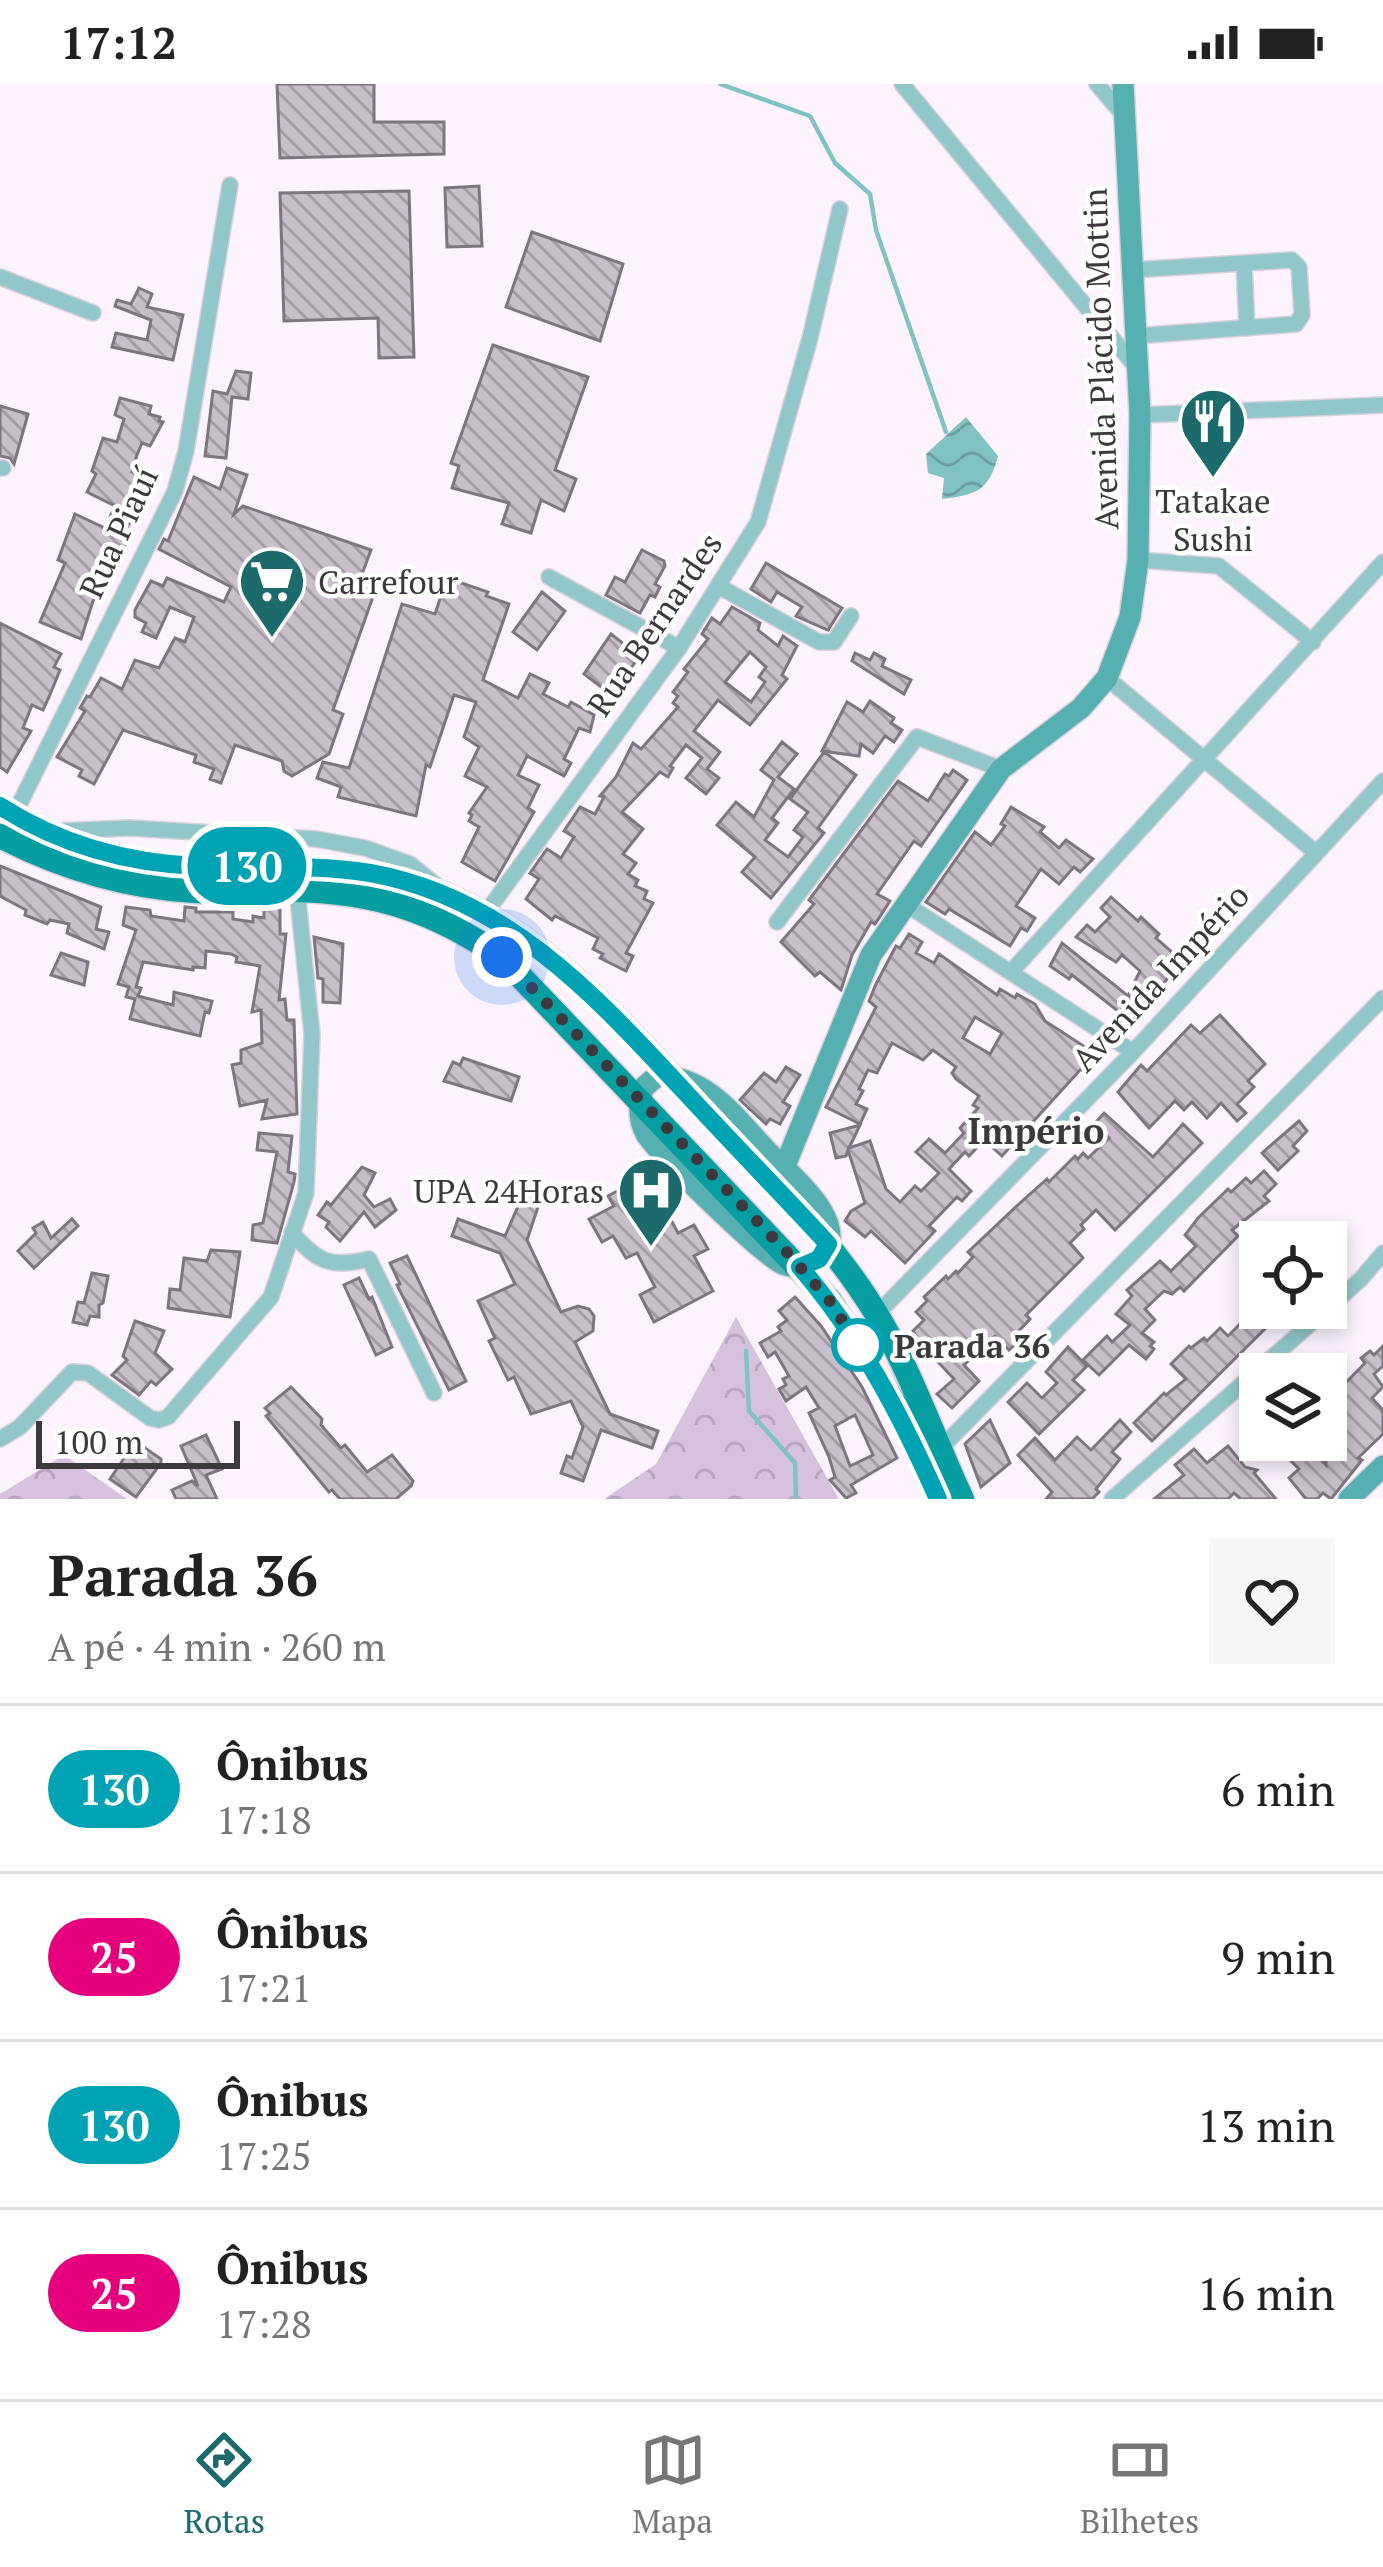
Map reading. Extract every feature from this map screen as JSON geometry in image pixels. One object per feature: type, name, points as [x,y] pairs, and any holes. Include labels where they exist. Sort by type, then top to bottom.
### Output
[{"type":"main road","name":"Avenida Plácido Mottin","points":[[784,1168],[872,955],[904,903],[1001,769],[1081,708],[1107,678],[1130,617],[1138,560],[1140,415],[1123,84]]},
{"type":"main road","points":[[5,819],[117,856],[194,866],[370,873],[452,898],[528,939],[597,998],[828,1244],[877,1314],[962,1499]]},
{"type":"main road","points":[[5,819],[39,856],[109,879],[194,891],[364,895],[442,919],[502,957],[829,1300],[895,1404],[938,1499]]},
{"type":"main road","points":[[640,1099],[650,1078],[670,1076],[699,1083],[717,1096],[823,1210],[829,1224],[828,1244],[819,1259],[800,1267]]},
{"type":"main road","points":[[1349,1499],[1383,1466]]},
{"type":"street","points":[[902,84],[1136,367]]},
{"type":"street","points":[[1097,84],[1126,118]]},
{"type":"street","name":"Rua Piauí","points":[[5,819],[175,491],[186,451],[230,185]]},
{"type":"street","name":"Rua Bernardes","points":[[485,914],[679,648],[758,523],[810,338],[840,208]]},
{"type":"street","points":[[1132,270],[1292,260],[1297,263],[1302,315],[1295,324],[1135,335]]},
{"type":"street","points":[[1244,264],[1247,328]]},
{"type":"street","points":[[0,277],[93,313]]},
{"type":"street","points":[[1140,415],[1383,405]]},
{"type":"street","points":[[1138,560],[1219,566],[1313,642]]},
{"type":"street","points":[[1011,972],[1383,562]]},
{"type":"street","points":[[549,577],[679,648]]},
{"type":"street","points":[[720,586],[819,642],[834,642],[851,616]]},
{"type":"street","points":[[1107,678],[1315,852]]},
{"type":"street","points":[[777,922],[917,737],[1001,769]]},
{"type":"street","name":"Avenida Império","points":[[877,1314],[1133,1052],[1383,781]]},
{"type":"street","points":[[0,1439],[20,1427],[72,1372],[88,1373],[159,1420],[168,1417],[271,1297],[306,1193],[311,1034],[297,890]]},
{"type":"street","points":[[904,903],[1133,1052]]},
{"type":"street","points":[[939,1450],[1383,998]]},
{"type":"street","points":[[292,1233],[308,1251],[334,1265],[369,1258],[434,1393]]},
{"type":"street","points":[[1112,1499],[1361,1279],[1383,1253]]},
{"type":"green space","points":[[736,1317],[839,1499],[604,1499],[656,1464]]},
{"type":"green space","points":[[64,1455],[127,1499],[0,1499],[0,1494]]},
{"type":"water","points":[[966,417],[998,456],[979,489],[942,499],[944,478],[928,473],[926,454]]},
{"type":"building","points":[[277,84],[374,84],[374,122],[444,122],[444,154],[280,158]]},
{"type":"building","points":[[479,186],[482,246],[447,247],[445,188]]},
{"type":"building","points":[[409,191],[414,357],[379,358],[378,318],[284,321],[280,193]]},
{"type":"building","points":[[532,232],[623,264],[600,341],[506,307]]},
{"type":"building","points":[[139,288],[152,294],[147,307],[183,315],[173,360],[112,347],[116,333],[147,340],[151,320],[115,306],[117,300],[131,304]]},
{"type":"building","points":[[493,345],[588,377],[555,470],[576,479],[564,511],[541,500],[531,533],[502,524],[509,503],[452,488],[459,466],[451,463]]},
{"type":"building","points":[[236,371],[251,373],[248,399],[232,397],[226,458],[205,456],[213,391],[227,394]]},
{"type":"building","points":[[120,398],[151,406],[149,414],[163,422],[150,446],[142,443],[137,455],[132,472],[147,479],[126,530],[132,532],[93,601],[81,639],[40,622],[65,563],[58,560],[75,514],[105,528],[115,506],[87,492],[103,438],[117,442],[124,419],[115,415]]},
{"type":"building","points":[[0,406],[28,414],[14,464],[0,456]]},
{"type":"building","name":"Carrefour","points":[[227,468],[247,475],[234,514],[243,506],[371,550],[358,585],[375,591],[333,710],[343,714],[329,754],[292,776],[284,771],[282,761],[235,745],[221,783],[210,779],[214,769],[194,762],[196,755],[123,730],[94,784],[79,776],[82,770],[57,757],[85,711],[80,708],[87,696],[101,678],[122,689],[135,660],[159,668],[175,638],[185,642],[194,617],[170,607],[156,638],[142,632],[146,623],[135,617],[135,610],[151,581],[163,586],[167,578],[224,602],[231,587],[159,549],[164,539],[168,541],[194,477],[220,489]]},
{"type":"building","points":[[642,550],[665,566],[655,584],[660,587],[655,597],[650,595],[640,613],[606,595],[615,577],[625,582]]},
{"type":"building","points":[[766,563],[842,608],[828,630],[796,616],[802,607],[777,592],[771,602],[751,589]]},
{"type":"building","points":[[447,578],[509,604],[483,680],[518,698],[530,674],[549,683],[543,694],[594,715],[590,732],[579,728],[564,759],[571,763],[564,776],[527,756],[518,775],[539,785],[528,808],[534,812],[495,881],[462,862],[479,827],[469,821],[469,813],[487,787],[465,776],[479,747],[464,737],[476,702],[454,695],[430,767],[426,765],[416,816],[338,797],[341,787],[317,778],[323,762],[349,768],[402,604],[435,614]]},
{"type":"building","points":[[542,592],[565,611],[537,650],[513,632]]},
{"type":"building","points":[[732,607],[760,623],[758,630],[778,646],[783,636],[797,646],[782,675],[787,679],[750,725],[718,700],[694,731],[720,752],[707,769],[719,778],[706,794],[686,778],[702,758],[686,745],[670,766],[668,777],[660,772],[622,812],[643,829],[623,854],[636,863],[628,874],[638,880],[635,886],[647,891],[644,899],[653,903],[626,953],[633,956],[626,971],[600,958],[603,954],[593,949],[598,938],[555,916],[552,920],[526,899],[539,879],[530,873],[547,849],[561,858],[574,837],[564,831],[580,807],[595,814],[604,797],[600,796],[633,743],[641,749],[678,707],[673,692],[688,672],[684,669],[708,639],[702,634],[712,618],[720,624]],"holes":[[[750,652],[766,667],[759,677],[765,682],[751,702],[725,682]]]},
{"type":"building","points":[[0,623],[61,654],[49,697],[43,710],[32,705],[23,728],[31,731],[7,772],[0,767]]},
{"type":"building","points":[[611,634],[639,656],[613,696],[584,674]]},
{"type":"building","points":[[855,653],[870,660],[874,653],[885,659],[882,666],[911,680],[904,694],[852,661]]},
{"type":"building","points":[[870,701],[902,730],[894,742],[885,736],[873,753],[861,744],[859,756],[822,751],[847,702],[863,712]]},
{"type":"building","points":[[782,742],[797,754],[778,777],[794,789],[772,818],[778,823],[765,840],[788,857],[803,837],[794,830],[808,812],[790,799],[824,752],[856,775],[818,828],[824,833],[771,898],[742,872],[755,857],[717,825],[736,802],[754,817],[774,780],[761,770]]},
{"type":"building","points":[[953,770],[967,780],[921,846],[914,841],[877,894],[890,901],[852,955],[841,990],[820,972],[815,976],[781,942],[814,904],[809,900],[898,781],[928,801],[945,774]]},
{"type":"building","points":[[1011,807],[1044,827],[1040,832],[1059,848],[1066,840],[1093,859],[1080,872],[1074,867],[1059,884],[1041,869],[1016,906],[1035,918],[1027,931],[1021,928],[1010,946],[949,909],[945,914],[926,902],[975,832],[991,845]]},
{"type":"building","points":[[0,866],[101,907],[96,929],[109,932],[104,949],[67,933],[69,924],[50,920],[47,924],[0,896]]},
{"type":"building","points":[[1111,897],[1138,921],[1141,917],[1182,961],[1132,1022],[1072,975],[1069,979],[1050,966],[1062,943],[1128,996],[1140,971],[1122,955],[1116,962],[1076,937],[1087,925],[1095,932],[1110,917],[1101,908]]},
{"type":"building","points":[[126,907],[184,921],[185,907],[196,908],[196,912],[233,912],[233,919],[253,922],[253,916],[264,918],[264,908],[280,908],[280,934],[286,934],[279,1000],[285,999],[287,1020],[294,1020],[297,1114],[262,1119],[267,1100],[240,1106],[232,1065],[241,1063],[241,1050],[262,1043],[261,1010],[252,1012],[260,966],[236,962],[231,954],[206,951],[205,968],[143,962],[138,996],[173,1005],[174,992],[212,1001],[200,1036],[130,1019],[135,999],[126,997],[129,987],[118,984],[136,930],[123,925]]},
{"type":"building","points":[[909,934],[922,942],[916,953],[934,963],[939,954],[997,995],[1000,989],[1035,1004],[1045,1021],[1099,1056],[1085,1072],[1081,1069],[1002,1156],[984,1140],[949,1169],[971,1191],[962,1201],[957,1197],[929,1226],[935,1231],[905,1263],[871,1231],[865,1237],[845,1221],[865,1203],[848,1150],[846,1156],[836,1158],[830,1133],[860,1125],[849,1148],[870,1141],[886,1189],[900,1202],[915,1186],[921,1191],[939,1173],[916,1152],[929,1139],[945,1153],[964,1133],[960,1128],[978,1108],[973,1105],[979,1096],[956,1079],[952,1073],[956,1067],[933,1050],[923,1060],[892,1043],[877,1073],[868,1070],[859,1089],[863,1091],[856,1104],[867,1109],[860,1124],[826,1107],[876,1007],[869,1001],[876,984],[896,946],[900,948]],"holes":[[[975,1017],[1002,1033],[990,1054],[963,1038]]]},
{"type":"building","points":[[314,937],[343,944],[340,1003],[323,1002]]},
{"type":"building","points":[[61,953],[88,962],[84,985],[51,975]]},
{"type":"building","points":[[1220,1015],[1265,1064],[1248,1081],[1254,1087],[1237,1104],[1246,1113],[1237,1121],[1221,1103],[1207,1118],[1192,1102],[1184,1110],[1175,1101],[1149,1128],[1118,1092],[1141,1065],[1147,1071],[1191,1025],[1200,1033]]},
{"type":"building","points":[[463,1058],[519,1077],[511,1101],[444,1081],[453,1062],[460,1065]]},
{"type":"building","points":[[786,1067],[800,1075],[783,1102],[790,1106],[780,1124],[770,1119],[766,1124],[740,1100],[764,1073],[776,1082]]},
{"type":"building","points":[[1104,1113],[1153,1157],[1183,1124],[1202,1143],[1115,1230],[1096,1210],[1081,1225],[1084,1229],[1070,1243],[1083,1258],[1026,1315],[1030,1319],[1016,1334],[1021,1339],[1009,1350],[995,1336],[964,1365],[979,1381],[952,1408],[937,1394],[954,1379],[938,1362],[942,1359],[923,1340],[920,1343],[913,1331],[924,1320],[916,1312],[927,1301],[924,1297],[946,1276],[958,1273],[973,1257],[968,1252],[1020,1203],[1075,1156],[1078,1159],[1083,1153],[1088,1158],[1109,1138],[1096,1122]]},
{"type":"building","points":[[1299,1121],[1307,1131],[1293,1146],[1298,1151],[1278,1170],[1262,1153]]},
{"type":"building","points":[[259,1133],[292,1136],[288,1172],[295,1174],[294,1182],[277,1243],[252,1240],[253,1225],[263,1223],[277,1152],[257,1150]]},
{"type":"building","points":[[362,1167],[375,1173],[364,1195],[374,1207],[390,1199],[396,1210],[375,1227],[364,1212],[340,1241],[326,1227],[329,1222],[318,1215]]},
{"type":"building","points":[[1264,1171],[1276,1184],[1264,1196],[1269,1201],[1239,1221],[1232,1230],[1238,1236],[1184,1291],[1180,1287],[1172,1294],[1164,1291],[1145,1309],[1155,1320],[1142,1333],[1154,1342],[1150,1346],[1154,1349],[1146,1359],[1129,1345],[1099,1375],[1083,1360],[1107,1336],[1112,1342],[1130,1325],[1116,1314],[1132,1296],[1127,1290],[1160,1261],[1171,1271],[1196,1246],[1185,1235],[1198,1218],[1228,1189],[1231,1192],[1246,1178],[1251,1183]]},
{"type":"building","points":[[647,1175],[678,1233],[694,1225],[708,1249],[694,1256],[713,1291],[654,1322],[640,1295],[655,1287],[637,1253],[626,1258],[613,1236],[602,1242],[589,1219],[614,1206],[608,1196]]},
{"type":"building","points":[[527,1186],[543,1192],[527,1240],[561,1312],[578,1306],[594,1316],[593,1331],[575,1342],[610,1414],[658,1431],[652,1448],[601,1430],[583,1481],[561,1473],[583,1427],[571,1401],[531,1414],[514,1377],[508,1380],[489,1341],[495,1338],[478,1301],[515,1284],[500,1253],[452,1236],[458,1219],[505,1236]]},
{"type":"building","points":[[72,1219],[78,1226],[34,1268],[18,1251],[36,1233],[33,1228],[43,1222],[51,1238]]},
{"type":"building","points":[[211,1250],[240,1252],[230,1317],[168,1308],[170,1289],[180,1290],[184,1258],[207,1261]]},
{"type":"building","points":[[407,1256],[466,1381],[449,1390],[390,1263]]},
{"type":"building","points":[[92,1273],[108,1276],[99,1317],[90,1316],[87,1325],[73,1322],[78,1302],[84,1303]]},
{"type":"building","points":[[359,1278],[392,1347],[376,1355],[344,1285]]},
{"type":"building","points":[[795,1297],[821,1326],[862,1387],[897,1458],[851,1485],[856,1493],[846,1498],[830,1480],[835,1477],[829,1457],[809,1413],[819,1408],[806,1387],[786,1401],[779,1389],[789,1376],[775,1352],[768,1357],[760,1343],[781,1331],[778,1327],[787,1320],[779,1311]],"holes":[[[855,1415],[873,1455],[850,1466],[835,1426]]]},
{"type":"building","points":[[135,1321],[164,1331],[155,1353],[172,1369],[139,1395],[112,1375],[127,1360],[123,1356]]},
{"type":"building","points":[[1239,1325],[1239,1329],[1265,1329],[1152,1441],[1134,1423],[1186,1379],[1171,1364],[1189,1346],[1204,1338],[1207,1341],[1220,1328],[1228,1336]]},
{"type":"building","points":[[1383,1346],[1383,1366],[1374,1374],[1383,1387],[1372,1398],[1383,1410],[1383,1434],[1358,1458],[1362,1460],[1331,1499],[1323,1493],[1317,1499],[1306,1499],[1289,1478],[1299,1469],[1291,1461],[1326,1465],[1326,1461],[1347,1461],[1347,1381],[1365,1363],[1361,1358],[1370,1351],[1374,1355]]},
{"type":"building","points":[[1068,1347],[1087,1366],[1073,1380],[1084,1390],[1039,1434],[1008,1402],[1027,1383],[1042,1398],[1057,1383],[1046,1372]]},
{"type":"building","points":[[291,1387],[367,1472],[392,1455],[413,1481],[411,1486],[396,1499],[340,1499],[329,1492],[266,1416],[270,1413],[265,1408]]},
{"type":"building","points":[[990,1420],[1010,1463],[981,1487],[965,1444]]},
{"type":"building","points":[[1120,1420],[1131,1432],[1112,1452],[1120,1459],[1096,1489],[1099,1492],[1092,1499],[1046,1499],[1052,1492],[1018,1455],[1035,1438],[1055,1460],[1077,1437],[1091,1450]]},
{"type":"building","points":[[206,1435],[222,1469],[206,1475],[217,1499],[176,1499],[172,1490],[192,1481],[198,1486],[181,1446]]},
{"type":"building","points":[[139,1444],[161,1463],[136,1497],[110,1479],[131,1448]]},
{"type":"building","points":[[1228,1446],[1245,1467],[1257,1470],[1254,1473],[1276,1499],[1241,1499],[1234,1493],[1228,1499],[1154,1499],[1184,1475],[1175,1465],[1194,1449],[1207,1463]]},
{"type":"waterway","points":[[720,84],[810,116],[835,163],[870,194],[876,230],[946,432]]},
{"type":"waterway","points":[[746,1351],[749,1411],[795,1463],[796,1499]]},
{"type":"bus line","name":"130","points":[[0,806],[43,832],[117,856],[194,866],[370,873],[414,884],[452,898],[528,939],[597,998],[828,1244],[819,1259],[800,1267],[829,1300],[895,1404],[938,1499]]},
{"type":"place","name":"Tatakae Sushi","points":[[1213,480]]},
{"type":"place","name":"Carrefour","points":[[272,640]]},
{"type":"place","name":"UPA 24Horas","points":[[651,1249]]},
{"type":"place","name":"Parada 36","points":[[858,1345]]},
{"type":"district","name":"Império","points":[[1036,1130]]},
{"type":"route","points":[[502,957],[785,1250],[829,1300],[858,1345]]}]
